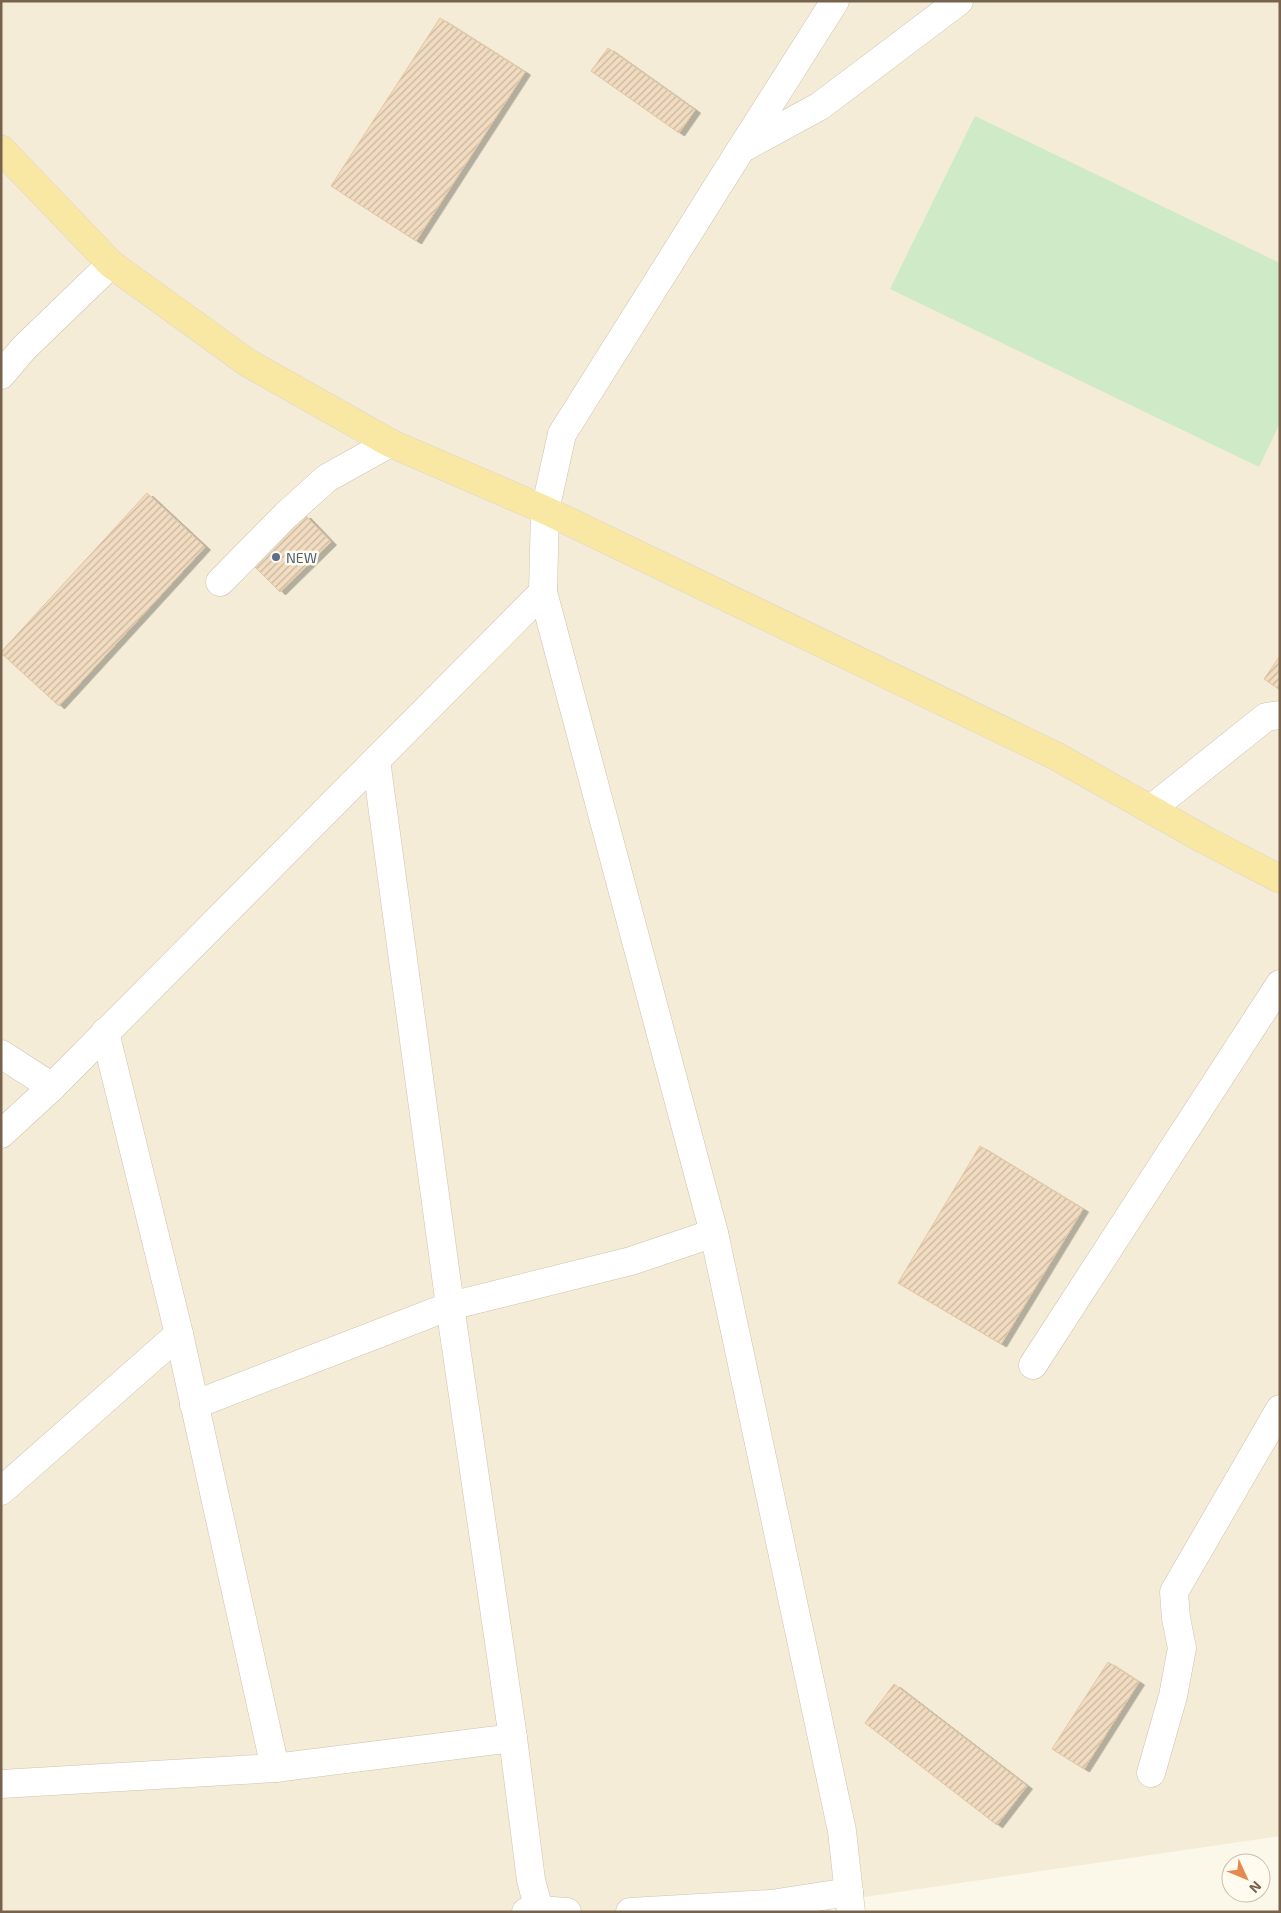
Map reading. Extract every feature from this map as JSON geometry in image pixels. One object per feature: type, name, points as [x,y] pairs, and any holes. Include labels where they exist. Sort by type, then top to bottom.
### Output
[{"type":"main road","points":[[1,149],[111,264],[248,363],[390,443],[545,510],[1056,756],[1280,879]]},
{"type":"street","points":[[630,1912],[771,1904],[850,1902],[842,1831],[714,1233],[543,592],[545,510],[562,434],[835,1]]},
{"type":"street","points":[[741,149],[820,106],[959,1]]},
{"type":"street","points":[[1,375],[24,348],[111,264]]},
{"type":"street","points":[[220,582],[286,515],[327,478],[390,443]]},
{"type":"street","points":[[1,1134],[52,1087],[104,1032],[543,592]]},
{"type":"street","points":[[1151,809],[1266,717],[1280,715]]},
{"type":"street","points":[[376,760],[450,1306],[513,1738],[531,1880],[532,1911],[567,1912]]},
{"type":"street","points":[[1033,1365],[1280,984]]},
{"type":"street","points":[[104,1032],[179,1334],[275,1768]]},
{"type":"street","points":[[1,1054],[52,1087]]},
{"type":"street","points":[[194,1405],[450,1306],[632,1261],[714,1233]]},
{"type":"street","points":[[1,1492],[179,1334]]},
{"type":"street","points":[[1151,1773],[1173,1696],[1182,1648],[1176,1618],[1174,1592],[1280,1409]]},
{"type":"street","points":[[1,1784],[275,1768],[513,1738]]},
{"type":"shaded area","points":[[1,1],[1280,1],[1280,1836],[763,1912],[1,1912]]},
{"type":"green space","points":[[975,116],[1280,263],[1280,423],[1259,467],[890,289]]},
{"type":"building","points":[[440,18],[525,72],[416,241],[331,186]]},
{"type":"building","points":[[608,48],[695,110],[679,133],[591,71]]},
{"type":"building","points":[[147,493],[205,547],[59,706],[1,652]]},
{"type":"building","points":[[305,515],[331,542],[280,592],[253,565]]},
{"type":"building","points":[[1280,656],[1280,690],[1264,679]]},
{"type":"building","points":[[980,1146],[1083,1209],[1001,1344],[898,1283]]},
{"type":"building","points":[[1108,1662],[1139,1682],[1084,1769],[1052,1749]]},
{"type":"building","points":[[894,1684],[1027,1786],[997,1825],[865,1723]]},
{"type":"place","name":"NEW","points":[[276,557]]}]
